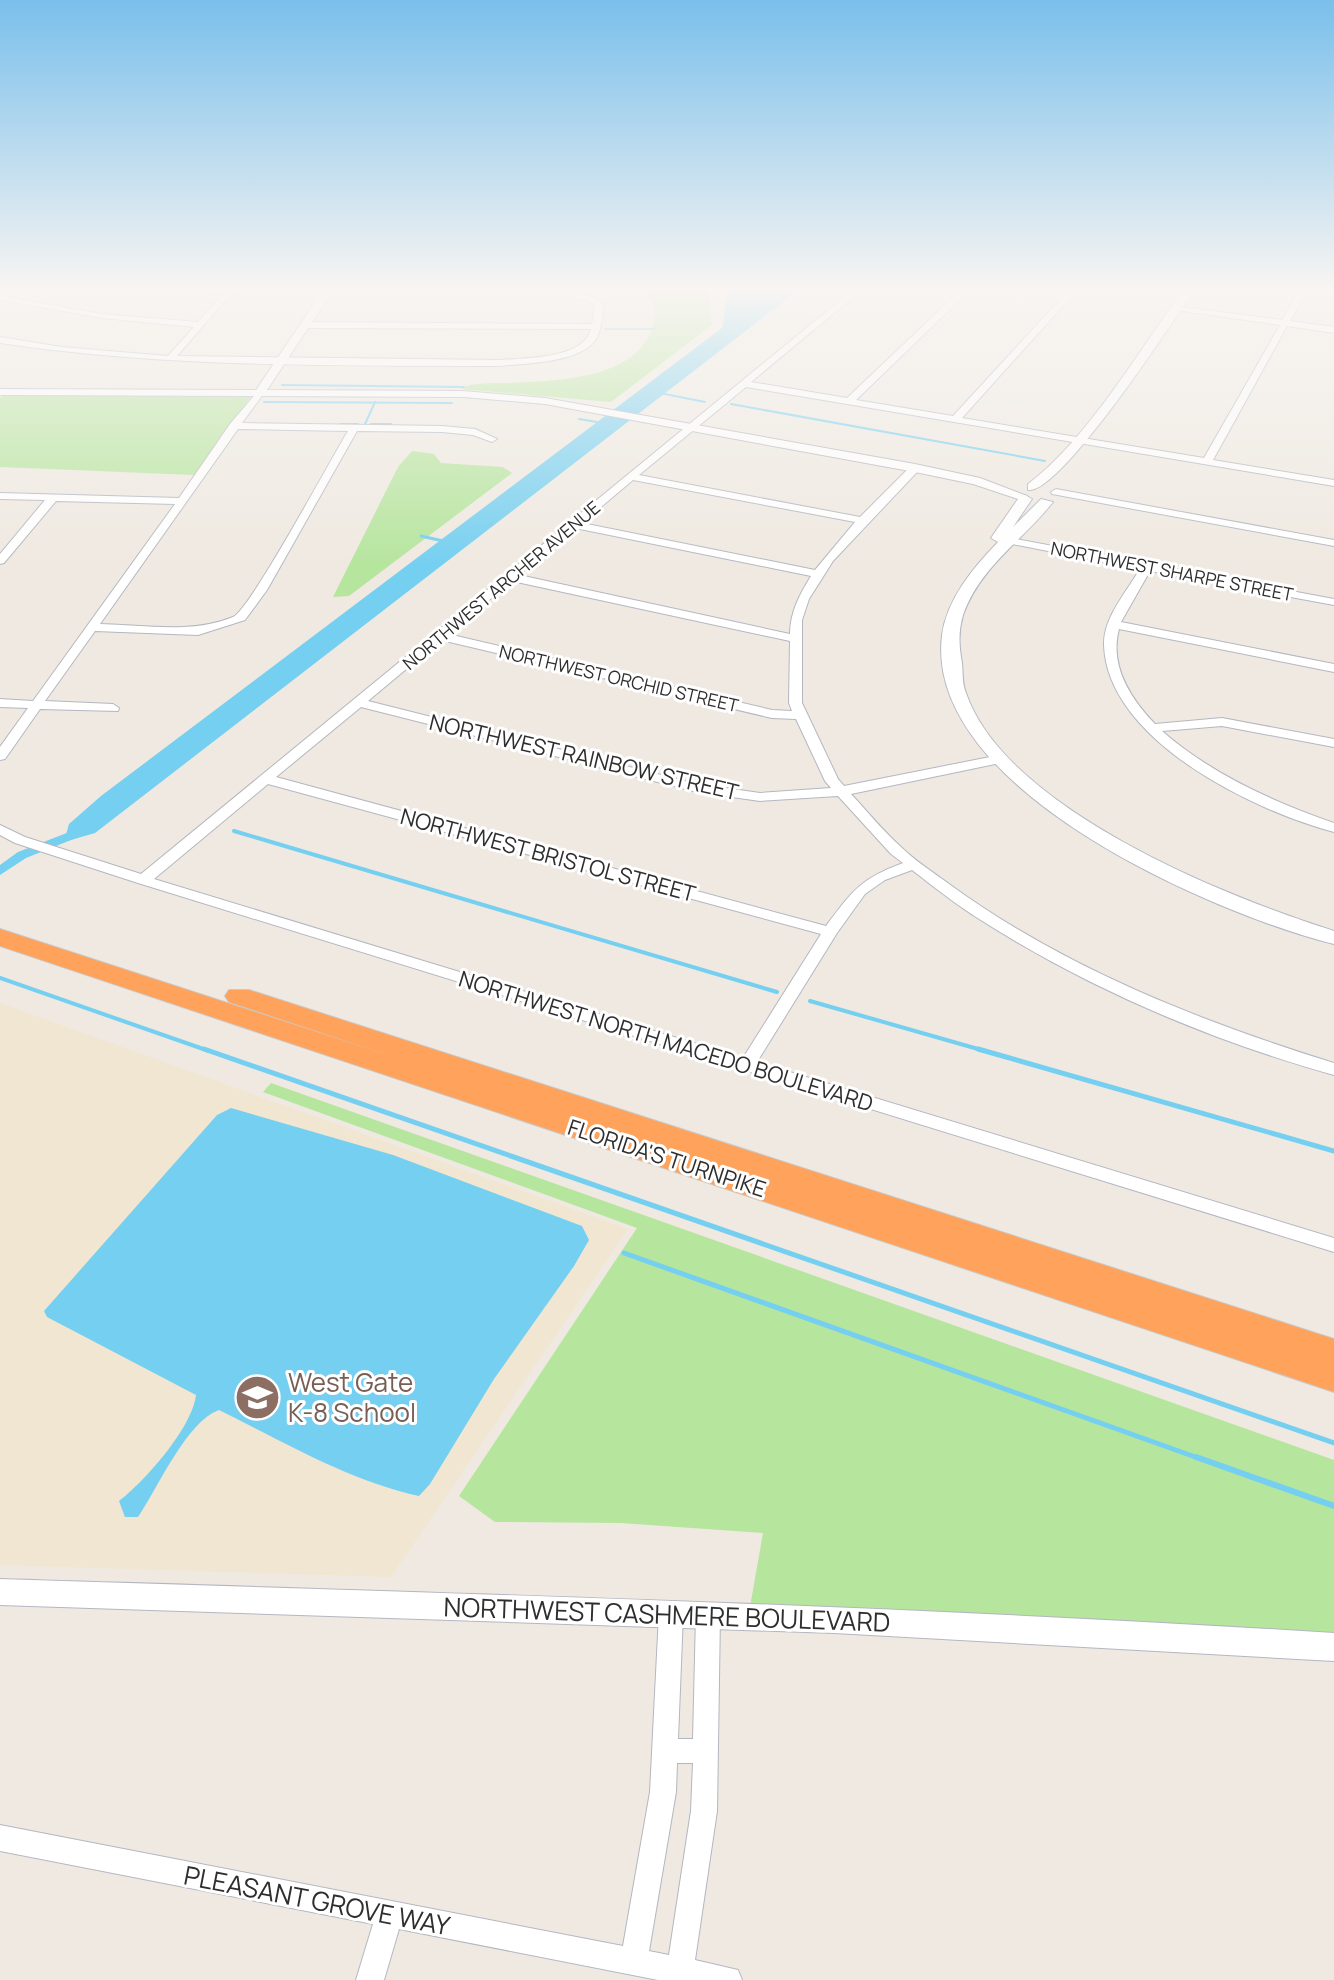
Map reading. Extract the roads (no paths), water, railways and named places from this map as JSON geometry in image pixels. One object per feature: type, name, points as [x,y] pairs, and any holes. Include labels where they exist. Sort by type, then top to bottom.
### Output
[{"type":"highway","name":"FLORIDA'S TURNPIKE","points":[[0,918],[1334,1353]]},
{"type":"highway","name":"FLORIDA'S TURNPIKE","points":[[0,937],[1334,1378]]},
{"type":"main road","points":[[994,554],[996,541],[1028,493],[1057,469],[1123,381]]},
{"type":"main road","points":[[1057,469],[1052,496],[1011,541],[994,554],[957,611],[950,637],[950,659],[953,680],[964,705],[1000,759],[1062,813],[1148,866],[1257,914],[1334,938]]},
{"type":"main road","points":[[1028,493],[1052,496]]},
{"type":"street","points":[[0,756],[267,381]]},
{"type":"street","name":"NORTHWEST ARCHER AVENUE","points":[[143,880],[748,381]]},
{"type":"street","points":[[850,401],[870,381]]},
{"type":"street","points":[[955,420],[990,381]]},
{"type":"street","points":[[1207,461],[1251,381]]},
{"type":"street","points":[[745,384],[1333,481]]},
{"type":"street","points":[[0,392],[463,394],[607,411],[915,468],[1028,493]]},
{"type":"street","points":[[233,426],[460,429],[492,439]]},
{"type":"street","points":[[93,627],[198,631],[221,627],[241,618],[261,590],[296,524],[354,428]]},
{"type":"street","points":[[915,468],[818,574],[797,615],[792,638],[793,688],[814,750],[838,790],[911,865],[1015,938],[1126,993],[1224,1035],[1334,1069]]},
{"type":"street","points":[[632,477],[864,521]]},
{"type":"street","points":[[980,482],[1011,496],[1028,493]]},
{"type":"street","points":[[0,496],[180,501]]},
{"type":"street","points":[[1052,496],[1334,543]]},
{"type":"street","points":[[0,561],[53,498]]},
{"type":"street","points":[[574,525],[818,574]]},
{"type":"street","name":"NORTHWEST SHARPE STREET","points":[[1011,541],[1334,602]]},
{"type":"street","points":[[1147,567],[1110,641],[1112,663],[1121,693],[1152,728],[1207,770],[1267,801],[1334,828]]},
{"type":"street","points":[[511,577],[792,638]]},
{"type":"street","points":[[1116,625],[1334,668]]},
{"type":"street","name":"NORTHWEST ORCHID STREET","points":[[440,636],[772,714],[800,715]]},
{"type":"street","name":"NORTHWEST RAINBOW STREET","points":[[358,702],[697,788],[745,797],[783,797],[838,790],[1000,759]]},
{"type":"street","points":[[0,703],[113,708]]},
{"type":"street","points":[[1152,728],[1222,722],[1334,743]]},
{"type":"street","name":"NORTHWEST BRISTOL STREET","points":[[267,779],[830,932]]},
{"type":"street","name":"NORTHWEST NORTH MACEDO BOULEVARD","points":[[0,829],[20,840],[143,880],[1334,1245]]},
{"type":"street","points":[[746,1066],[830,932],[860,891],[880,877],[911,865]]},
{"type":"street","name":"NORTHWEST CASHMERE BOULEVARD","points":[[0,1592],[708,1615],[1186,1637],[1334,1647]]},
{"type":"street","points":[[634,1961],[658,1824],[671,1614]]},
{"type":"street","points":[[680,1970],[704,1811],[708,1615]]},
{"type":"street","points":[[664,1751],[706,1751]]},
{"type":"street","name":"PLEASANT GROVE WAY","points":[[0,1838],[728,1980]]},
{"type":"street","points":[[370,1980],[389,1916]]},
{"type":"water","points":[[651,381],[680,381],[95,833],[64,842],[69,824],[101,796]]},
{"type":"water","points":[[231,1108],[393,1155],[582,1226],[589,1240],[494,1379],[430,1484],[419,1496],[342,1470],[219,1410],[207,1417],[184,1441],[138,1517],[125,1517],[119,1501],[154,1467],[177,1438],[193,1408],[196,1395],[47,1317],[44,1311],[217,1115]]},
{"type":"waterway","points":[[282,385],[464,387]]},
{"type":"waterway","points":[[660,393],[705,402]]},
{"type":"waterway","points":[[264,402],[375,403]]},
{"type":"waterway","points":[[365,424],[375,403]]},
{"type":"waterway","points":[[375,403],[452,403]]},
{"type":"waterway","points":[[731,404],[1045,461]]},
{"type":"waterway","points":[[579,419],[597,422]]},
{"type":"waterway","points":[[340,424],[358,424]]},
{"type":"waterway","points":[[371,424],[391,424]]},
{"type":"waterway","points":[[421,536],[443,541]]},
{"type":"waterway","points":[[0,871],[22,855],[82,831]]},
{"type":"waterway","points":[[234,831],[777,992]]},
{"type":"waterway","points":[[0,978],[209,1051]]},
{"type":"waterway","points":[[810,1001],[978,1049]]},
{"type":"waterway","points":[[204,1049],[1334,1443]]},
{"type":"waterway","points":[[978,1049],[985,1051]]},
{"type":"waterway","points":[[978,1049],[1334,1151]]},
{"type":"waterway","points":[[624,1253],[1201,1459]]},
{"type":"waterway","points":[[1196,1457],[1334,1506]]},
{"type":"place","name":"West Gate K-8 School","points":[[257,1397]]}]
